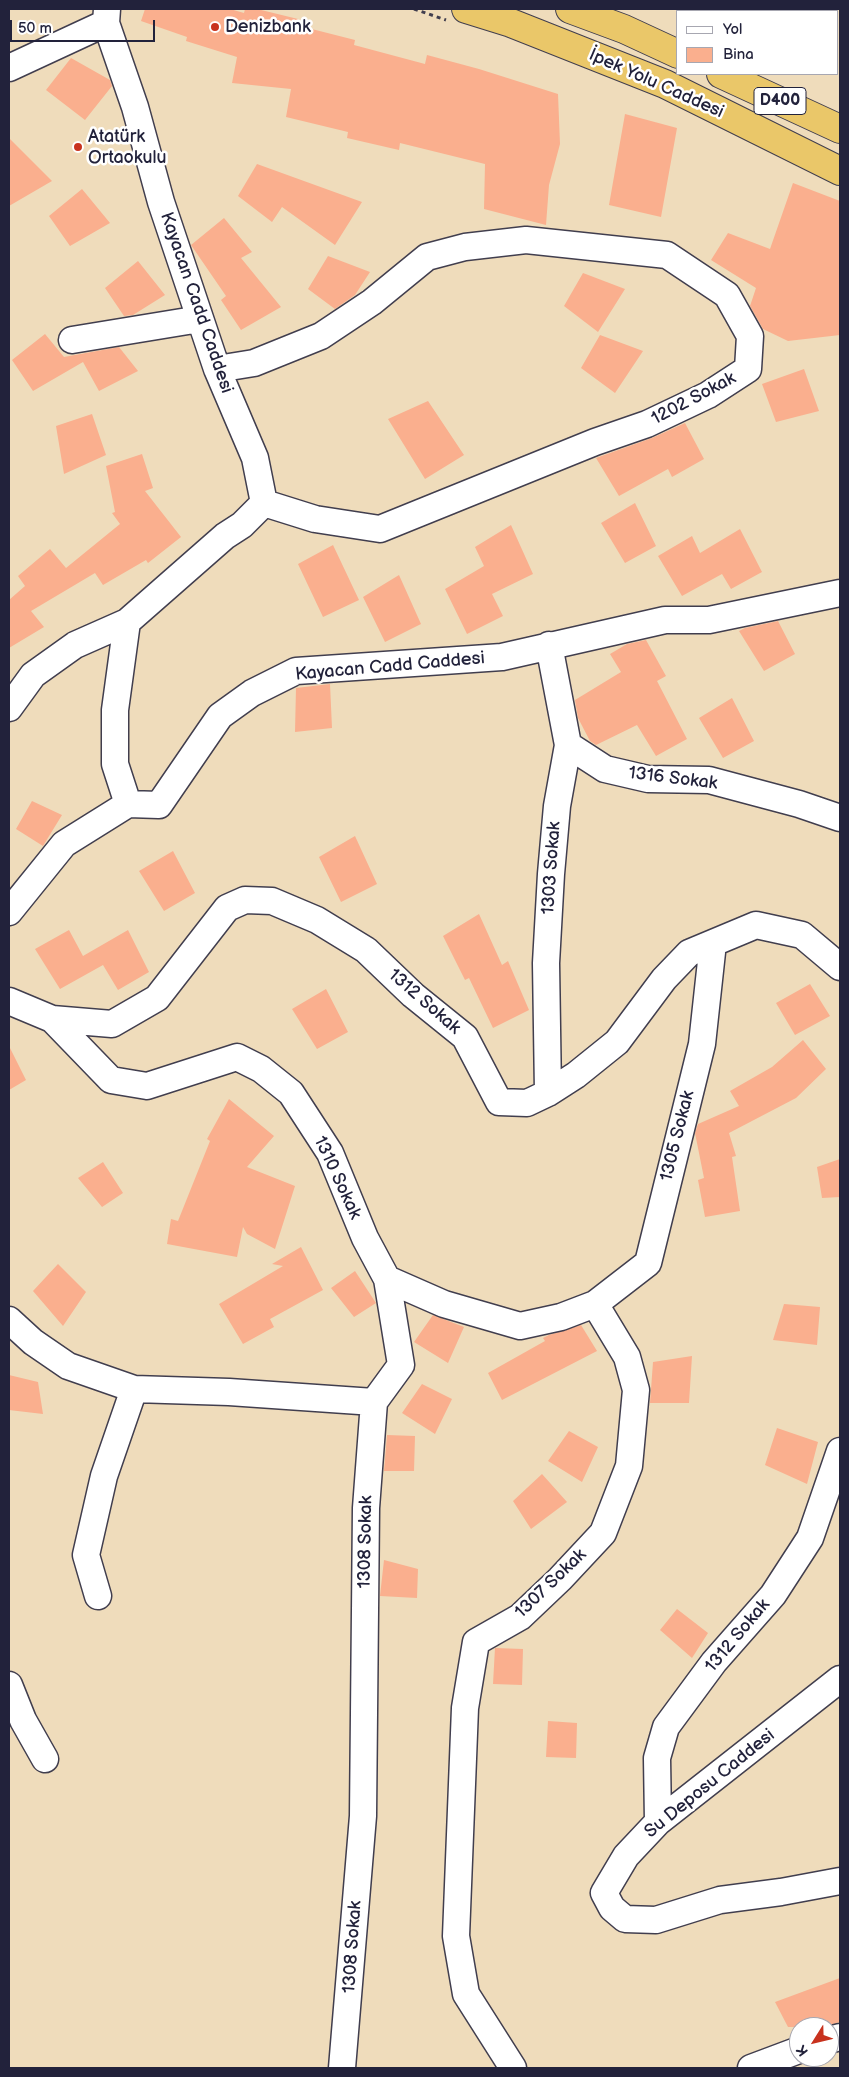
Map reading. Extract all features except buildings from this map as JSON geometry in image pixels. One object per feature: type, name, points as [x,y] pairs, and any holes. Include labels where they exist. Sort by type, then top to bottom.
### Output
[{"type":"highway","name":"İpek Yolu Caddesi","points":[[466,9],[511,23],[665,84],[840,171]]},
{"type":"highway","name":"İpek Yolu Caddesi","points":[[570,9],[624,29],[676,53]]},
{"type":"highway","name":"İpek Yolu Caddesi","points":[[722,75],[840,129]]},
{"type":"street","points":[[9,68],[106,16]]},
{"type":"street","name":"Kayacan Cadd Caddesi","points":[[106,16],[135,107],[161,202],[200,319],[217,369],[255,458],[264,503]]},
{"type":"street","name":"1202 Sokak","points":[[217,369],[254,363],[321,336],[372,302],[428,257],[466,247],[526,240],[666,255],[727,294],[750,336],[748,369],[708,395],[647,424],[513,475],[380,529],[315,519],[264,503]]},
{"type":"street","points":[[72,340],[200,319]]},
{"type":"street","points":[[9,708],[33,675],[75,645],[127,622],[225,536],[242,525],[264,503]]},
{"type":"street","name":"Kayacan Cadd Caddesi","points":[[128,804],[159,805],[220,716],[252,693],[296,671],[502,657],[665,620],[709,620],[840,593]]},
{"type":"street","points":[[9,912],[64,844],[128,804],[115,764],[115,710],[127,622]]},
{"type":"street","name":"1303 Sokak","points":[[548,1094],[546,962],[551,874],[557,806],[568,745],[549,645]]},
{"type":"street","name":"1316 Sokak","points":[[568,745],[605,769],[648,779],[709,780],[799,804],[840,818]]},
{"type":"street","name":"1312 Sokak","points":[[52,1019],[112,1024],[157,998],[227,908],[245,900],[272,900],[317,920],[366,950],[413,995],[465,1037],[499,1102],[527,1103],[548,1094],[576,1075],[617,1042],[664,979],[688,953],[756,925],[802,935],[840,967]]},
{"type":"street","name":"1305 Sokak","points":[[595,1304],[648,1264],[702,1044],[713,943]]},
{"type":"street","name":"1310 Sokak","points":[[9,1001],[52,1019],[111,1080],[147,1086],[237,1057],[261,1069],[291,1093],[330,1154],[365,1238],[387,1279],[401,1366],[374,1402]]},
{"type":"street","points":[[387,1279],[444,1304],[520,1326],[561,1317],[595,1304]]},
{"type":"street","name":"1307 Sokak","points":[[513,2068],[466,1994],[456,1936],[465,1708],[476,1642],[520,1617],[560,1579],[603,1533],[629,1466],[636,1390],[627,1357],[595,1304]]},
{"type":"street","points":[[9,1320],[33,1342],[68,1366],[134,1389],[229,1392],[374,1402]]},
{"type":"street","points":[[98,1596],[86,1555],[104,1476],[134,1389]]},
{"type":"street","name":"1308 Sokak","points":[[342,2068],[363,1816],[366,1508],[374,1402]]},
{"type":"street","name":"1312 Sokak","points":[[658,1822],[657,1758],[666,1727],[714,1662],[773,1594],[810,1538],[840,1451]]},
{"type":"street","name":"Su Deposu Caddesi","points":[[840,1679],[658,1822],[626,1856],[604,1893],[612,1908],[625,1919],[656,1920],[720,1900],[781,1892],[840,1881]]},
{"type":"street","points":[[9,1685],[23,1720],[45,1759]]},
{"type":"street","points":[[751,2068],[789,2054]]},
{"type":"place","name":"Denizbank","points":[[215,27]]},
{"type":"place","name":"Atatürk Ortaokulu","points":[[78,147]]}]
